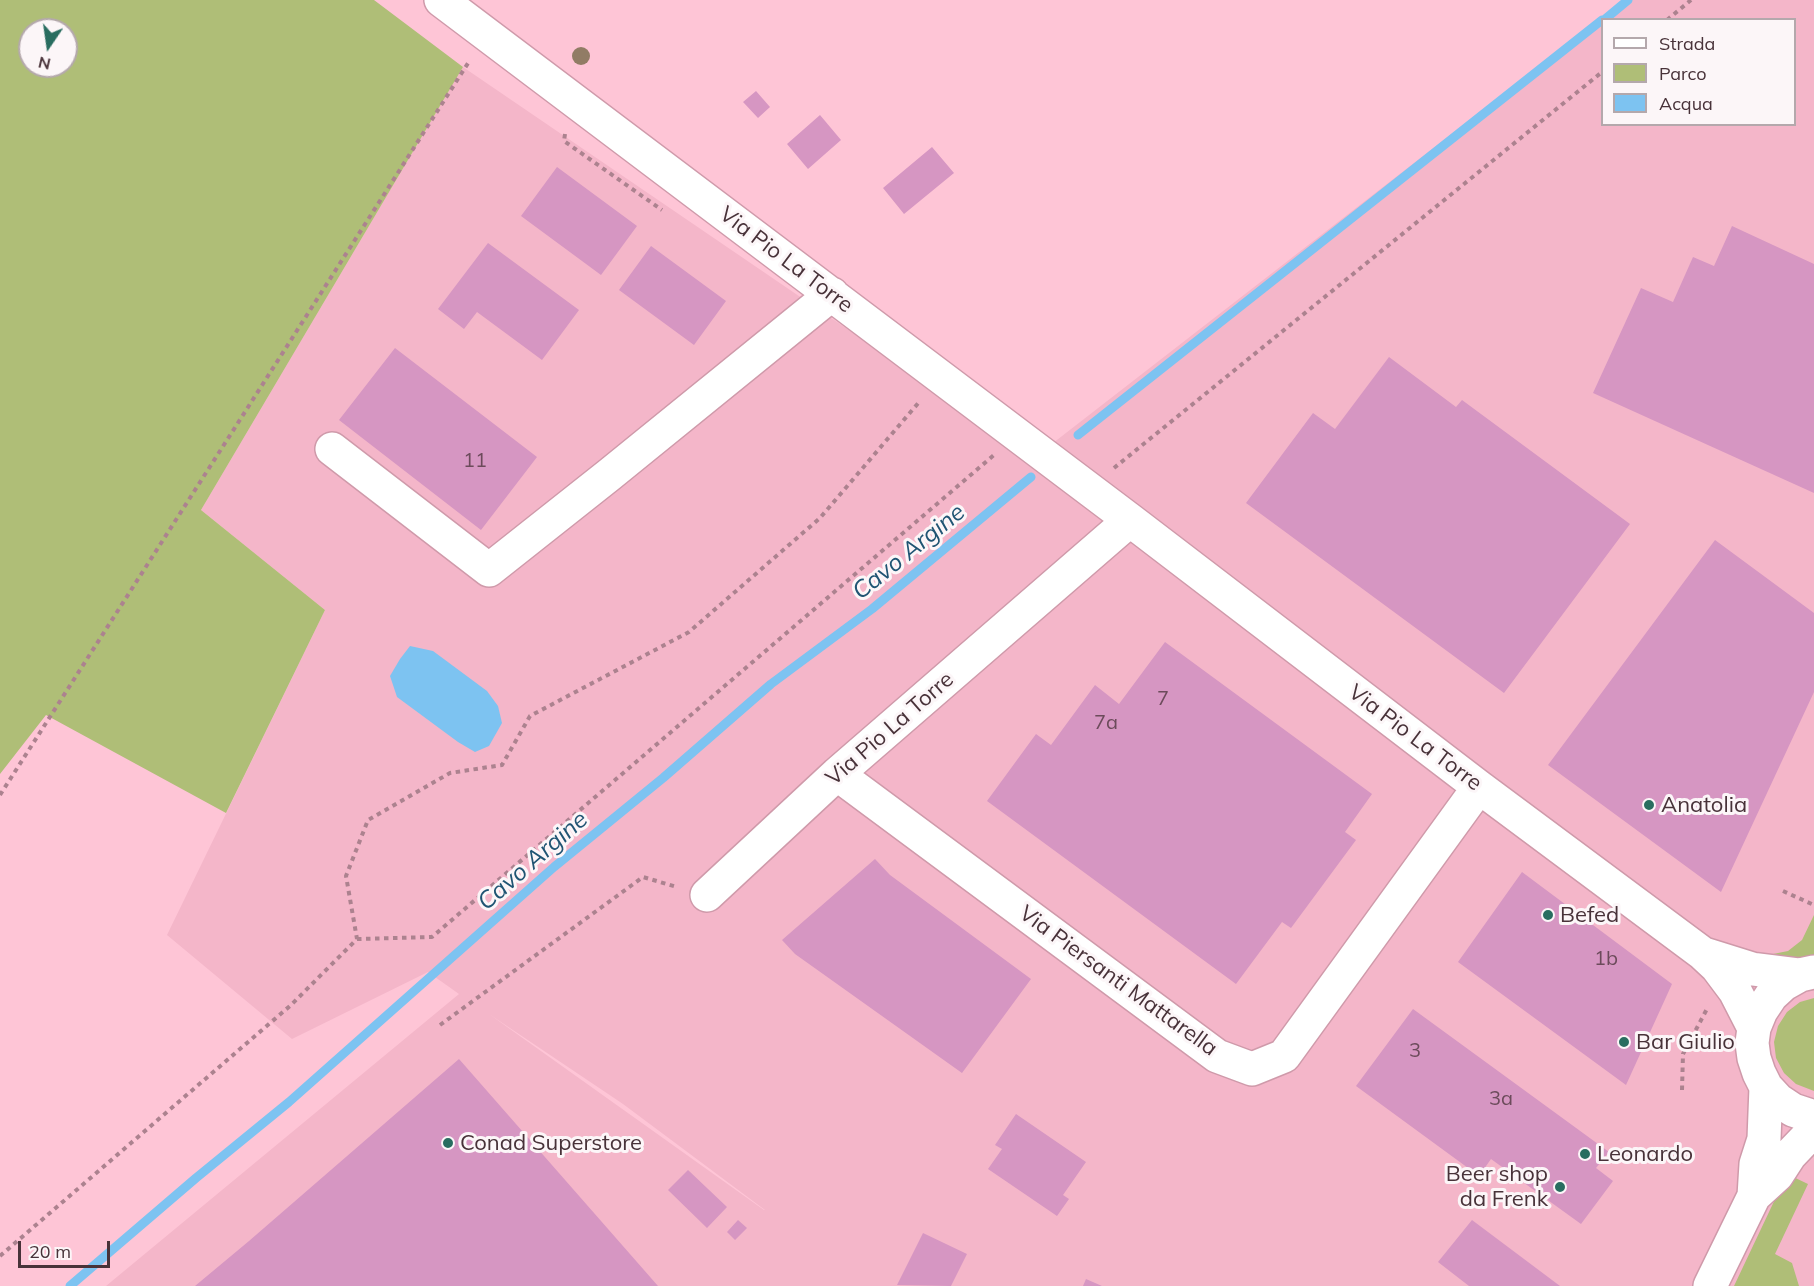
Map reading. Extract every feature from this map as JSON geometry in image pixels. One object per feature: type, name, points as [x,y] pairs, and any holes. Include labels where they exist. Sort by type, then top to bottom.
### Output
[{"type":"street","name":"Via Pio La Torre","points":[[441,0],[832,294],[1479,787],[1702,953],[1717,967],[1735,991],[1754,1028]]},
{"type":"street","points":[[332,449],[489,570],[832,294]]},
{"type":"street","name":"Via Pio La Torre","points":[[706,895],[837,774],[1130,520]]},
{"type":"street","name":"Via Piersanti Mattarella","points":[[837,774],[1217,1056],[1252,1069],[1284,1056],[1479,787]]},
{"type":"street","name":"Via Pio La Torre","points":[[1702,953],[1752,969],[1807,974]]},
{"type":"street","points":[[1807,974],[1784,984],[1771,996],[1754,1028],[1752,1043],[1759,1074],[1766,1087],[1778,1100],[1793,1110],[1814,1117]]},
{"type":"street","points":[[1754,1196],[1756,1164],[1764,1139],[1766,1087]]},
{"type":"street","points":[[1710,1286],[1754,1196],[1777,1175],[1790,1155],[1814,1130]]},
{"type":"path","points":[[1669,18],[1691,0]]},
{"type":"path","points":[[0,795],[486,34]]},
{"type":"path","points":[[1110,471],[1601,73]]},
{"type":"path","points":[[357,939],[346,876],[368,820],[450,773],[502,765],[530,716],[688,632],[820,518],[926,394],[943,379]]},
{"type":"path","points":[[0,1256],[291,1005],[357,939],[432,937],[999,450]]},
{"type":"path","points":[[440,1025],[643,878],[706,895]]},
{"type":"path","points":[[1783,891],[1814,905]]},
{"type":"path","points":[[1682,1090],[1683,1054],[1713,999]]},
{"type":"shaded area","points":[[1624,0],[1814,0],[1814,1286],[106,1286],[459,994],[428,972],[292,1039],[167,935],[325,610],[201,510],[463,67],[1035,457]],"holes":[[[489,1014],[623,1104],[765,1210]]]},
{"type":"green space","points":[[0,0],[374,0],[463,67],[201,510],[325,610],[226,813],[46,715],[0,774]]},
{"type":"green space","points":[[1814,915],[1814,955],[1771,964],[1763,956],[1788,951],[1802,940]]},
{"type":"green space","points":[[1814,998],[1814,1091],[1796,1084],[1784,1073],[1776,1058],[1774,1042],[1778,1026],[1787,1012],[1800,1002]]},
{"type":"green space","points":[[1787,1174],[1808,1184],[1775,1254],[1792,1263],[1799,1286],[1734,1286]]},
{"type":"water","points":[[410,646],[433,651],[487,691],[498,706],[502,723],[489,746],[475,752],[397,697],[390,676]]},
{"type":"building","points":[[756,91],[770,107],[758,118],[743,102]]},
{"type":"building","points":[[820,115],[841,140],[808,169],[787,144]]},
{"type":"building","points":[[932,147],[954,173],[904,214],[883,188]]},
{"type":"building","points":[[557,167],[637,226],[601,275],[521,216]]},
{"type":"building","points":[[1732,226],[1814,264],[1814,493],[1593,393],[1641,288],[1673,302],[1693,257],[1714,266]]},
{"type":"building","points":[[488,243],[579,310],[542,360],[477,312],[464,329],[438,309]]},
{"type":"building","points":[[651,246],[726,301],[694,345],[619,290]]},
{"type":"building","points":[[395,348],[537,457],[481,530],[339,420]]},
{"type":"building","points":[[1389,357],[1456,407],[1462,400],[1630,524],[1504,693],[1246,503],[1313,413],[1335,429]]},
{"type":"building","points":[[1715,540],[1814,613],[1814,692],[1721,892],[1548,765]]},
{"type":"building","points":[[1165,642],[1372,794],[1345,832],[1356,840],[1291,928],[1282,922],[1236,984],[987,801],[1036,734],[1051,745],[1095,685],[1119,704]]},
{"type":"building","points":[[875,859],[890,875],[1031,979],[962,1073],[795,954],[782,940]]},
{"type":"building","points":[[1522,872],[1672,984],[1626,1085],[1458,962]]},
{"type":"building","points":[[1413,1009],[1609,1152],[1596,1168],[1613,1181],[1581,1224],[1491,1159],[1479,1176],[1356,1086]]},
{"type":"building","name":"Conad Superstore","points":[[459,1059],[658,1286],[195,1286],[249,1241]]},
{"type":"building","points":[[1016,1114],[1086,1162],[1063,1195],[1069,1199],[1057,1216],[988,1169],[1002,1149],[995,1145]]},
{"type":"building","points":[[688,1170],[727,1207],[707,1228],[668,1190]]},
{"type":"building","points":[[738,1220],[747,1228],[735,1240],[727,1232]]},
{"type":"building","points":[[1472,1220],[1560,1286],[1469,1286],[1438,1262]]},
{"type":"building","points":[[923,1233],[967,1254],[951,1286],[897,1285]]},
{"type":"building","points":[[1086,1279],[1102,1286],[1083,1286]]},
{"type":"waterway","points":[[1606,18],[1628,0]]},
{"type":"waterway","points":[[1078,435],[1601,21]]},
{"type":"waterway","name":"Cavo Argine","points":[[70,1286],[289,1102],[554,867],[663,778],[771,684],[872,609],[1031,477]]},
{"type":"place","name":"Anatolia","points":[[1649,805]]},
{"type":"place","name":"Befed","points":[[1548,915]]},
{"type":"place","name":"Bar Giulio","points":[[1624,1042]]},
{"type":"place","name":"Conad Superstore","points":[[448,1143]]},
{"type":"place","name":"Leonardo","points":[[1585,1154]]},
{"type":"place","name":"Beer shop da Frenk","points":[[1560,1187]]}]
